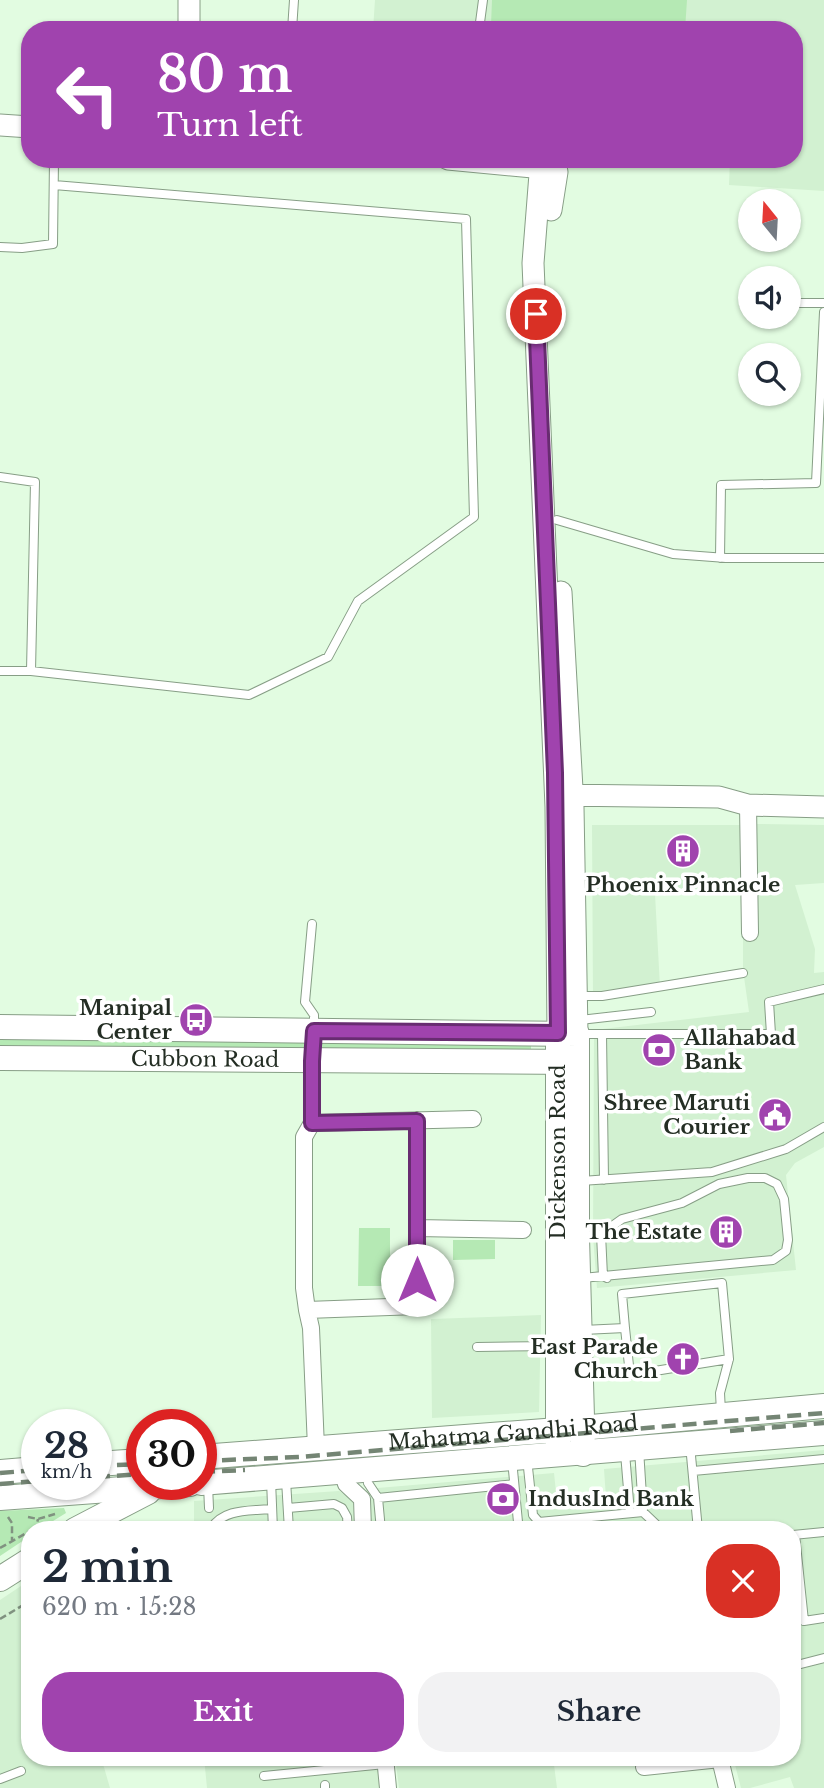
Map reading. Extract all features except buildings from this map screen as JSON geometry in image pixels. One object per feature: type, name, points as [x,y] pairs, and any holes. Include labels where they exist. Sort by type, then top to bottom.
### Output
[{"type":"main road","points":[[188,21],[189,0]]},
{"type":"main road","points":[[0,125],[21,126]]},
{"type":"main road","name":"Dickenson Road","points":[[530,168],[538,170],[540,179],[540,263],[564,801],[576,996],[570,1029]]},
{"type":"main road","name":"Dickenson Road","points":[[557,168],[540,263],[557,520],[570,1029],[559,1346],[571,1455]]},
{"type":"main road","points":[[564,801],[722,812],[748,805],[824,807]]},
{"type":"main road","name":"Cubbon Road","points":[[0,1027],[314,1031],[570,1029]]},
{"type":"main road","name":"Cubbon Road","points":[[0,1058],[568,1062]]},
{"type":"main road","name":"Dickenson Road","points":[[568,1062],[579,1181],[591,1236],[592,1278],[580,1331],[569,1429]]},
{"type":"main road","name":"Mahatma Gandhi Road","points":[[217,1456],[824,1406]]},
{"type":"main road","name":"Mahatma Gandhi Road","points":[[217,1481],[824,1433]]},
{"type":"main road","points":[[0,1472],[21,1470]]},
{"type":"main road","name":"Mahatma Gandhi Road","points":[[4,1508],[126,1491]]},
{"type":"main road","points":[[92,1521],[133,1500]]},
{"type":"main road","points":[[0,1579],[21,1566]]},
{"type":"street","points":[[748,805],[750,933]]},
{"type":"street","points":[[314,1031],[312,1123],[304,1137],[304,1288],[311,1328],[316,1448]]},
{"type":"street","points":[[312,1123],[473,1119]]},
{"type":"street","points":[[307,1310],[417,1306],[417,1121]]},
{"type":"street","points":[[417,1228],[523,1230]]},
{"type":"street","points":[[342,1471],[346,1484],[362,1499],[363,1521]]},
{"type":"street","points":[[386,1766],[388,1788]]},
{"type":"street","points":[[644,1767],[654,1766]]},
{"type":"street","points":[[722,1766],[727,1788]]},
{"type":"lane","points":[[293,21],[295,0]]},
{"type":"lane","points":[[480,21],[483,0]]},
{"type":"lane","points":[[0,247],[22,248],[53,244],[54,168]]},
{"type":"lane","points":[[0,671],[31,671],[249,695],[328,657],[358,601],[474,517],[466,219],[54,185]]},
{"type":"lane","points":[[801,303],[824,303]]},
{"type":"lane","points":[[720,558],[721,485],[816,483],[824,312]]},
{"type":"lane","points":[[0,477],[35,482],[31,671]]},
{"type":"lane","points":[[557,520],[673,554],[720,558],[824,558]]},
{"type":"lane","points":[[312,924],[305,1002],[314,1015],[314,1031]]},
{"type":"lane","points":[[576,996],[602,996],[743,973]]},
{"type":"lane","points":[[570,1029],[602,1034],[771,1034],[769,1002],[824,989]]},
{"type":"lane","points":[[570,1029],[651,1012]]},
{"type":"lane","points":[[602,1034],[604,1180]]},
{"type":"lane","points":[[579,1181],[712,1172],[786,1149],[824,1127]]},
{"type":"lane","points":[[591,1236],[622,1219],[682,1203],[719,1184],[748,1178],[765,1178],[777,1184],[784,1199],[788,1240],[786,1251],[773,1260],[592,1278]]},
{"type":"lane","points":[[592,1278],[614,1281],[635,1278]]},
{"type":"lane","points":[[721,1415],[720,1393],[729,1359],[722,1283],[622,1294],[630,1375],[729,1359]]},
{"type":"lane","points":[[580,1331],[625,1328]]},
{"type":"lane","points":[[477,1347],[559,1346]]},
{"type":"lane","points":[[690,1445],[697,1521]]},
{"type":"lane","points":[[632,1450],[643,1512],[652,1521]]},
{"type":"lane","points":[[630,1513],[632,1450]]},
{"type":"lane","points":[[517,1521],[514,1484],[519,1458]]},
{"type":"lane","points":[[519,1458],[536,1521]]},
{"type":"lane","points":[[693,1471],[824,1459]]},
{"type":"lane","points":[[278,1476],[288,1508],[289,1521]]},
{"type":"lane","points":[[273,1521],[278,1476]]},
{"type":"lane","points":[[368,1483],[378,1498],[381,1521]]},
{"type":"lane","points":[[378,1498],[514,1484]]},
{"type":"lane","points":[[206,1500],[209,1508]]},
{"type":"lane","points":[[288,1508],[334,1504],[342,1508],[347,1521]]},
{"type":"lane","points":[[215,1521],[234,1512],[272,1509]]},
{"type":"lane","points":[[575,1521],[643,1512]]},
{"type":"lane","points":[[801,1534],[824,1532]]},
{"type":"lane","points":[[801,1594],[804,1620],[824,1618]]},
{"type":"lane","points":[[801,1664],[824,1658]]},
{"type":"lane","points":[[264,1776],[340,1766]]},
{"type":"lane","points":[[0,1779],[21,1771]]},
{"type":"path","points":[[4,1508],[12,1523],[12,1541]]},
{"type":"path","points":[[0,1548],[21,1536]]},
{"type":"path","points":[[0,1619],[21,1606]]},
{"type":"shaded area","points":[[375,0],[824,0],[824,191],[729,185],[730,168],[803,168],[803,21],[374,21]]},
{"type":"shaded area","points":[[756,824],[824,825],[824,883],[795,885],[815,949],[814,973],[824,972],[824,1147],[795,1163],[786,1175],[796,1270],[597,1288],[593,1236],[594,1030],[749,1012],[743,970],[743,934]]},
{"type":"shaded area","points":[[592,825],[742,825],[743,893],[655,894],[660,987],[593,999]]},
{"type":"shaded area","points":[[541,1315],[539,1412],[432,1418],[431,1319]]},
{"type":"shaded area","points":[[824,1450],[824,1788],[794,1788],[790,1777],[741,1788],[735,1766],[801,1766],[801,1521],[369,1521],[366,1489],[554,1473],[557,1502],[606,1498],[604,1469]]},
{"type":"shaded area","points":[[339,1491],[353,1500],[354,1521],[194,1521],[194,1501]]},
{"type":"shaded area","points":[[21,1586],[21,1766],[104,1766],[110,1788],[0,1788],[0,1600]]},
{"type":"shaded area","points":[[205,1766],[378,1766],[381,1788],[207,1788]]},
{"type":"shaded area","points":[[396,1766],[554,1766],[557,1788],[399,1788]]},
{"type":"green space","points":[[492,0],[687,0],[686,21],[491,21]]},
{"type":"green space","points":[[0,1039],[531,1044],[531,1050],[0,1045]]},
{"type":"green space","points":[[359,1228],[390,1228],[390,1286],[358,1286]]},
{"type":"green space","points":[[453,1240],[495,1240],[495,1259],[453,1260]]},
{"type":"green space","points":[[64,1508],[66,1513],[53,1521],[21,1521],[21,1542],[0,1556],[0,1511]]},
{"type":"railway","points":[[217,1460],[300,1457],[824,1413]]},
{"type":"railway","points":[[730,1431],[824,1423]]},
{"type":"railway","points":[[112,1465],[126,1465]]},
{"type":"railway","points":[[217,1471],[245,1470]]},
{"type":"railway","points":[[0,1473],[21,1471]]},
{"type":"railway","points":[[112,1476],[126,1475]]},
{"type":"railway","points":[[0,1484],[21,1482]]},
{"type":"place","name":"Phoenix Pinnacle","points":[[683,851]]},
{"type":"place","name":"Manipal Center","points":[[196,1020]]},
{"type":"place","name":"Allahabad Bank","points":[[659,1050]]},
{"type":"place","name":"Shree Maruti Courier","points":[[775,1115]]},
{"type":"place","name":"The Estate","points":[[726,1232]]},
{"type":"place","name":"East Parade Church","points":[[683,1359]]},
{"type":"place","name":"IndusInd Bank","points":[[503,1499]]},
{"type":"route","points":[[417,1280],[417,1121],[312,1123],[314,1031],[558,1033],[555,773],[536,314]]}]
